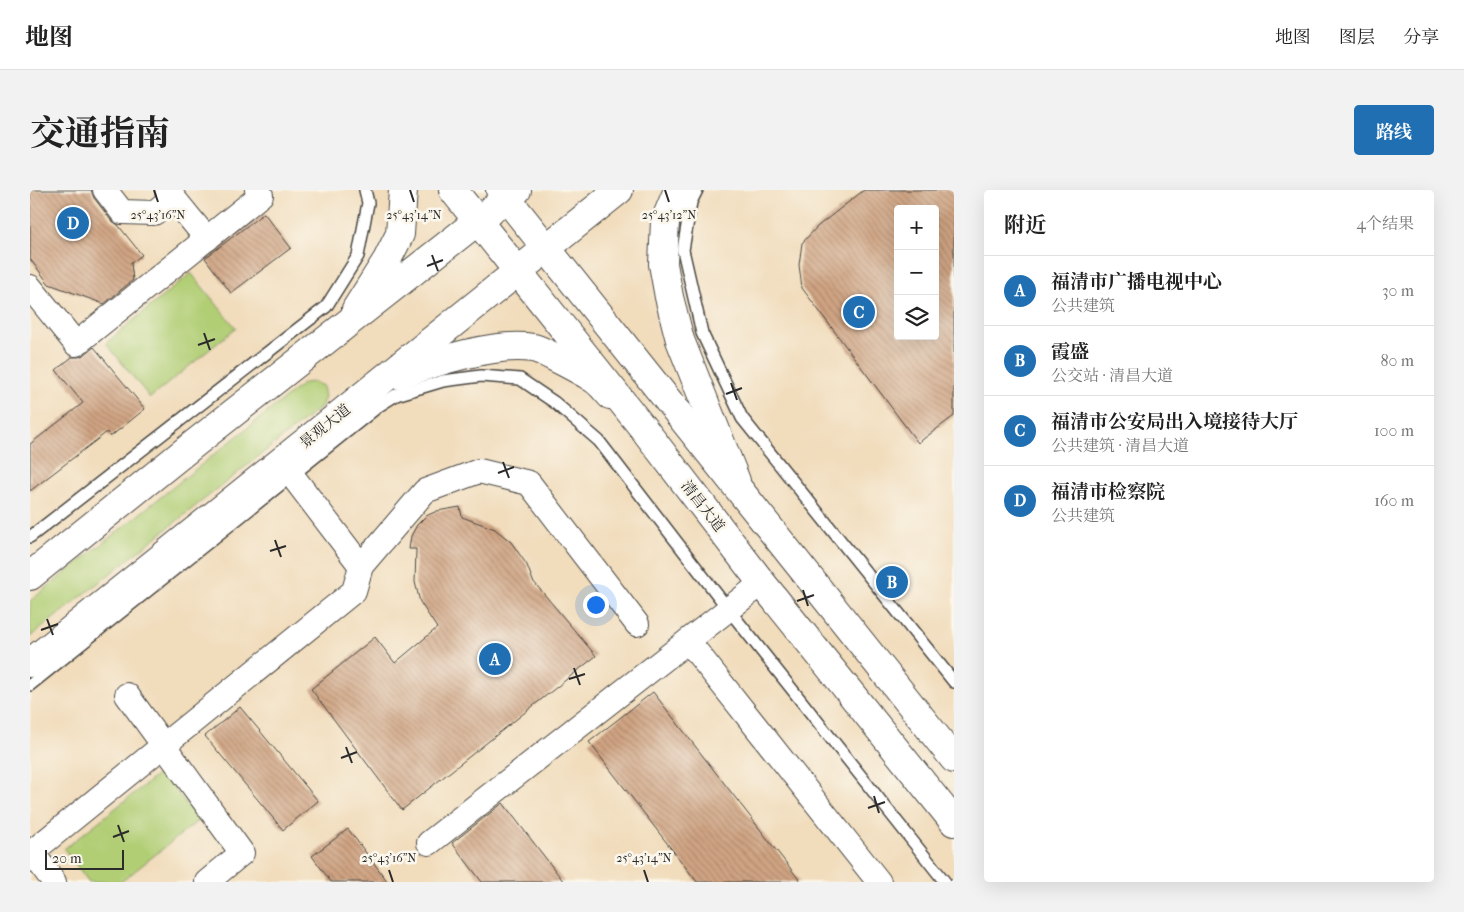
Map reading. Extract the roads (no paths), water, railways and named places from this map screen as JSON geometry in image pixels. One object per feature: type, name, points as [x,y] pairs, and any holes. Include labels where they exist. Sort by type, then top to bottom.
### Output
[{"type":"street","points":[[105,190],[122,212],[154,213],[170,194],[207,239]]},
{"type":"street","points":[[30,287],[76,344],[261,195],[257,190]]},
{"type":"street","points":[[342,329],[366,296],[400,234],[403,190]]},
{"type":"street","name":"清昌大道","points":[[452,190],[644,428],[762,583],[954,822]]},
{"type":"street","name":"景观大道","points":[[30,663],[286,468],[381,382],[619,190]]},
{"type":"street","points":[[678,190],[664,221],[663,264],[669,297],[680,340],[739,487]]},
{"type":"street","points":[[30,576],[194,444],[478,221],[508,193],[547,248],[954,759]]},
{"type":"street","points":[[381,382],[415,369],[458,357],[499,349],[534,348],[596,380],[644,428]]},
{"type":"street","points":[[286,468],[361,566]]},
{"type":"street","points":[[54,882],[32,852],[354,591],[361,566],[425,491],[479,471],[528,482],[637,624]]},
{"type":"street","points":[[429,843],[762,583]]},
{"type":"street","points":[[688,641],[879,882]]},
{"type":"street","points":[[128,695],[242,852],[207,882]]},
{"type":"lane","points":[[30,538],[326,307],[358,256],[368,203],[365,190]]},
{"type":"lane","points":[[697,190],[691,202],[683,250],[702,333],[742,418],[954,682]]},
{"type":"lane","points":[[30,685],[286,468],[396,395],[443,381],[481,376],[520,380],[554,402],[599,442],[941,881]]},
{"type":"place","name":"福清市检察院","points":[[73,223]]},
{"type":"place","name":"福清市公安局出入境接待大厅","points":[[859,312]]},
{"type":"place","name":"霞盛","points":[[892,582]]},
{"type":"place","name":"福清市广播电视中心","points":[[495,659]]}]
